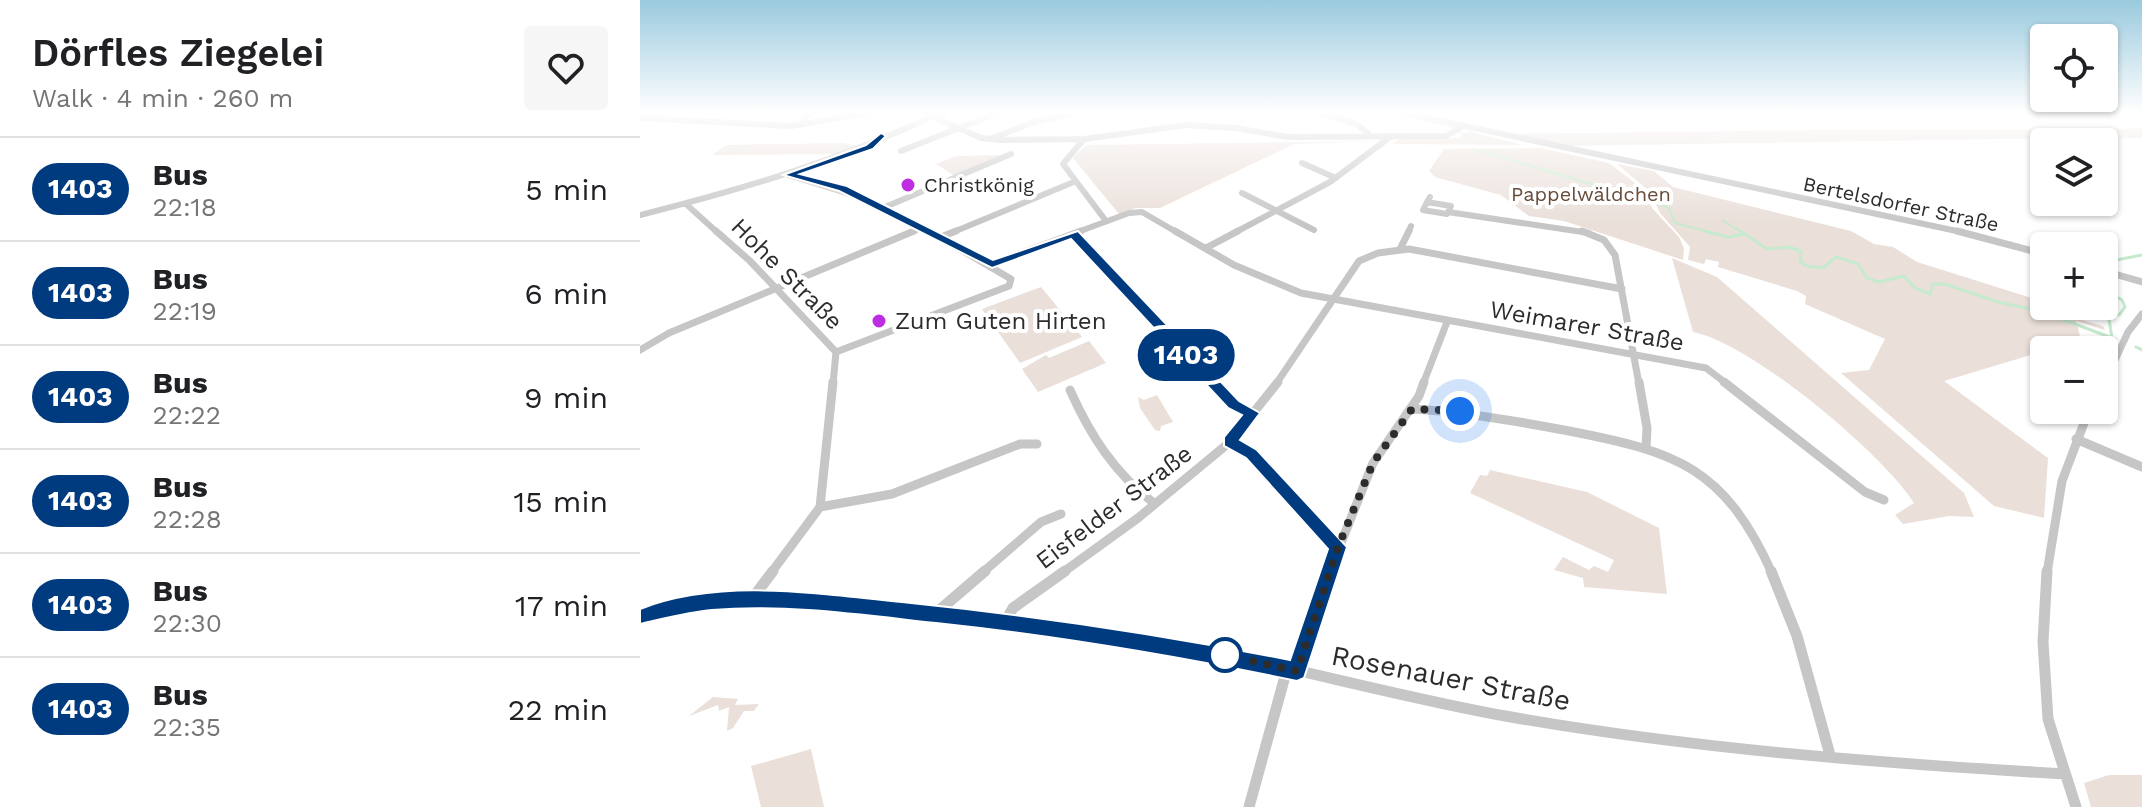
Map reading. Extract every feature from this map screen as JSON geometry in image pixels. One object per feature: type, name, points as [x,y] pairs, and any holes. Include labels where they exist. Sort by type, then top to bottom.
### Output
[{"type":"street","points":[[640,215],[788,175],[865,149]]},
{"type":"street","points":[[901,151],[906,149]]},
{"type":"street","points":[[1075,149],[1063,162],[1106,221]]},
{"type":"street","points":[[1206,248],[1336,178],[1374,149]]},
{"type":"street","name":"Bertelsdorfer Straße","points":[[1556,149],[1962,232],[2030,250]]},
{"type":"street","points":[[885,207],[1011,154]]},
{"type":"street","points":[[1302,163],[1336,178]]},
{"type":"street","points":[[788,175],[843,188],[885,207],[992,264],[1011,279],[1009,286],[836,352]]},
{"type":"street","points":[[941,237],[1076,181]]},
{"type":"street","points":[[1242,193],[1314,230]]},
{"type":"street","points":[[1429,199],[1423,210],[1502,222],[1531,222],[1598,236],[1616,253],[1647,428],[1646,448]]},
{"type":"street","name":"Hohe Straße","points":[[686,204],[775,287],[836,352],[820,507]]},
{"type":"street","name":"Weimarer Straße","points":[[992,264],[1106,221],[1142,212],[1263,279],[1336,301],[1706,368],[1865,492],[1884,500]]},
{"type":"street","points":[[1400,249],[1411,226]]},
{"type":"street","points":[[640,350],[669,333],[923,227]]},
{"type":"street","points":[[1073,234],[1233,405],[1253,413]]},
{"type":"street","name":"Eisfelder Straße","points":[[1005,622],[1013,608],[1155,504],[1230,442],[1336,301],[1359,261],[1400,249],[1622,289]]},
{"type":"street","points":[[2118,275],[2142,282]]},
{"type":"street","points":[[2118,355],[2142,314]]},
{"type":"street","points":[[1249,807],[1292,670],[1338,547],[1373,463],[1412,409],[1447,322]]},
{"type":"street","points":[[1070,390],[1098,444],[1124,476],[1155,504]]},
{"type":"street","points":[[1412,409],[1507,419],[1646,448],[1687,464],[1711,482],[1767,560],[1805,659],[1830,755]]},
{"type":"street","points":[[2076,807],[2048,721],[2046,587],[2050,530],[2083,424]]},
{"type":"street","points":[[2076,439],[2142,467]]},
{"type":"street","points":[[1230,442],[1252,454],[1338,547]]},
{"type":"street","points":[[752,599],[820,507],[892,494],[1016,446],[1037,444]]},
{"type":"street","points":[[935,614],[1041,522],[1061,514]]},
{"type":"street","name":"Rosenauer Straße","points":[[640,615],[673,606],[752,599],[935,614],[1188,648],[1552,724],[1984,771],[2065,774]]},
{"type":"green space","points":[[722,149],[856,149],[842,154],[712,155]]},
{"type":"green space","points":[[1082,149],[1284,149],[1160,208],[1136,208],[1119,214],[1073,158]]},
{"type":"green space","name":"Pappelwäldchen","points":[[1444,149],[1544,149],[1609,163],[1643,189],[1652,208],[1679,237],[1684,248],[1683,260],[1564,221],[1529,216],[1501,195],[1435,177],[1429,171]]},
{"type":"green space","points":[[1005,155],[955,176],[936,164],[956,156]]},
{"type":"green space","points":[[1617,164],[1654,171],[1673,187],[1851,231],[1874,244],[1893,247],[1917,262],[2030,298],[2030,320],[2082,320],[2103,326],[2105,330],[2076,321],[2080,336],[2030,336],[2030,355],[1944,381],[2048,458],[2044,518],[1994,506],[1841,373],[1869,370],[1885,339],[1805,304],[1806,296],[1797,291],[1718,267],[1719,262],[1706,259],[1704,264],[1688,260],[1690,247],[1660,213],[1650,192]]},
{"type":"green space","points":[[1672,258],[1717,277],[1964,493],[1974,517],[1949,516],[1903,524],[1895,515],[1914,503],[1898,482],[1845,430],[1748,356],[1718,340],[1693,332]]},
{"type":"green space","points":[[1041,287],[1082,337],[1020,363],[982,309]]},
{"type":"green space","points":[[1089,341],[1106,363],[1038,392],[1022,369],[1046,355],[1049,358]]},
{"type":"green space","points":[[1157,395],[1173,422],[1161,426],[1160,431],[1155,430],[1140,408],[1138,397],[1144,400]]},
{"type":"green space","points":[[1490,470],[1587,492],[1659,528],[1667,594],[1584,587],[1583,578],[1554,570],[1563,557],[1589,570],[1594,566],[1608,572],[1614,560],[1470,493],[1480,475],[1487,476]]},
{"type":"green space","points":[[713,697],[738,699],[735,705],[759,704],[754,711],[744,711],[733,728],[727,731],[729,707],[719,711],[718,705],[689,716]]},
{"type":"green space","points":[[811,749],[824,807],[761,807],[751,766]]},
{"type":"green space","points":[[2109,775],[2142,775],[2142,807],[2091,807],[2084,783]]},
{"type":"waterway","points":[[1474,149],[1649,201]]},
{"type":"waterway","points":[[1654,202],[1669,208],[1675,223],[1713,233]]},
{"type":"waterway","points":[[1722,220],[1743,233]]},
{"type":"waterway","points":[[1705,231],[1728,237],[1745,234]]},
{"type":"waterway","points":[[1740,231],[1745,234]]},
{"type":"waterway","points":[[1745,234],[1767,249],[1788,247],[1801,251],[1800,261],[1806,266],[1823,268],[1836,257],[1858,264],[1867,278],[1879,282],[1904,276],[1915,288],[1930,294],[1933,284],[1945,284],[1998,302],[2040,311],[2107,336]]},
{"type":"waterway","points":[[2118,260],[2142,255]]},
{"type":"waterway","points":[[2118,298],[2125,307],[2119,315]]},
{"type":"waterway","points":[[2109,320],[2112,336]]},
{"type":"waterway","points":[[2136,347],[2142,350]]},
{"type":"bus line","name":"1403","points":[[640,615],[673,606],[752,599],[824,603],[1005,622],[1170,645],[1297,671],[1338,547],[1252,454],[1230,442],[1253,413],[1233,405],[1073,234],[992,264],[843,188],[788,175],[865,149]]},
{"type":"place","name":"Christkönig","points":[[908,185]]},
{"type":"place","name":"Zum Guten Hirten","points":[[879,321]]},
{"type":"route","points":[[1225,655],[1297,671],[1338,547],[1373,463],[1412,409],[1460,411]]}]
